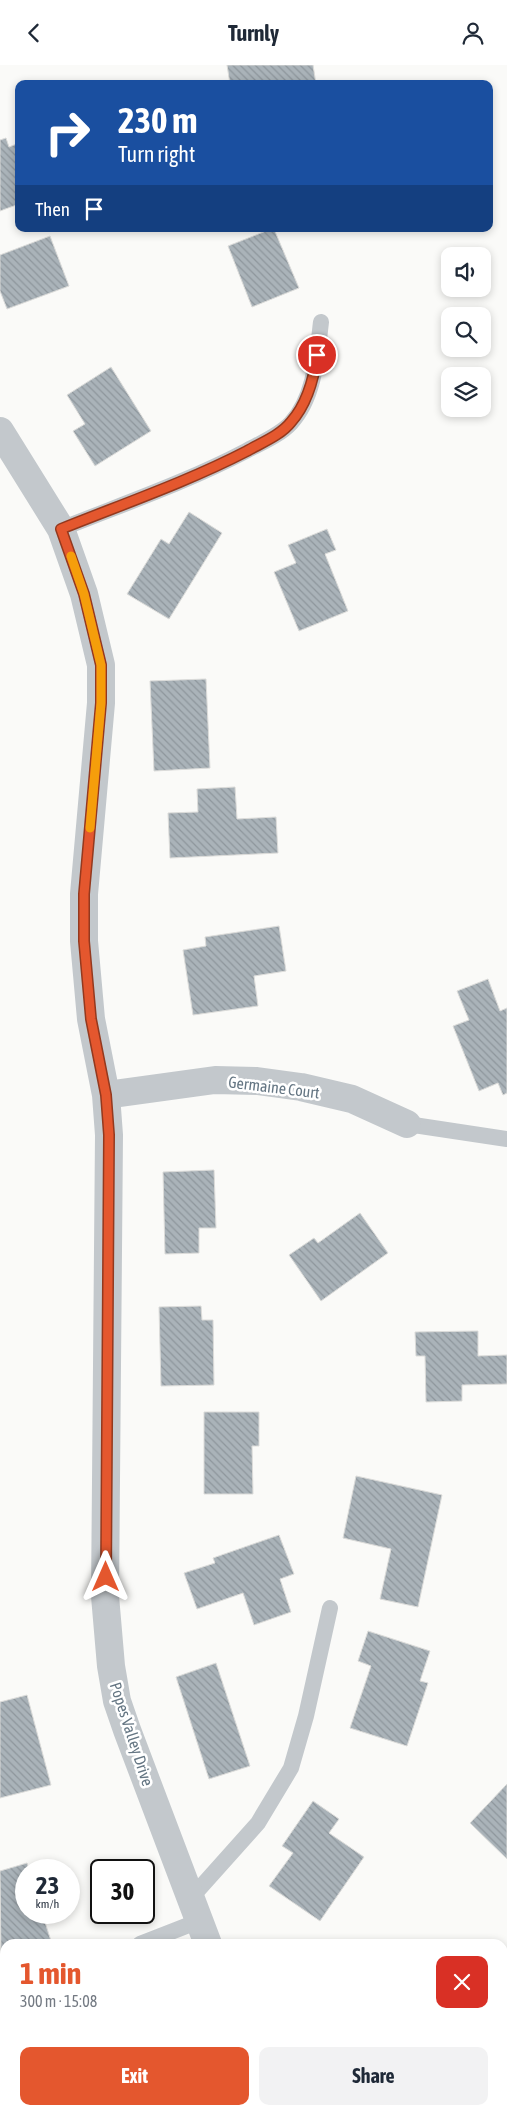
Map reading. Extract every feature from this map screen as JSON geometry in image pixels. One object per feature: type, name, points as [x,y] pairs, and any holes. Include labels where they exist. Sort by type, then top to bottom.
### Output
[{"type":"street","name":"Popes Valley Drive","points":[[0,431],[61,529],[84,594],[101,665],[101,703],[84,894],[84,941],[91,1019],[106,1095],[109,1145],[106,1596],[110,1666],[117,1701],[127,1730],[199,1921]]},
{"type":"street","name":"Germaine Court","points":[[106,1095],[216,1080],[257,1081],[301,1087],[352,1099],[407,1124]]},
{"type":"lane","points":[[61,529],[221,464],[266,440],[291,423],[304,401],[314,372],[321,322]]},
{"type":"lane","points":[[407,1124],[507,1139]]},
{"type":"lane","points":[[153,1939],[199,1921],[291,1768],[306,1716],[330,1608]]},
{"type":"building","points":[[227,65],[313,65],[315,80],[229,80]]},
{"type":"building","points":[[6,138],[9,147],[15,145],[15,205],[0,211],[0,140]]},
{"type":"building","points":[[263,232],[275,232],[299,288],[252,307],[228,246]]},
{"type":"building","points":[[50,236],[69,286],[7,309],[0,291],[0,255]]},
{"type":"building","points":[[111,367],[151,431],[95,466],[73,431],[85,424],[67,395]]},
{"type":"building","points":[[189,512],[222,533],[169,619],[127,594],[161,539],[169,544]]},
{"type":"building","points":[[327,529],[336,550],[325,554],[348,611],[299,631],[274,572],[296,563],[288,545]]},
{"type":"building","points":[[206,679],[210,768],[154,771],[150,681]]},
{"type":"building","points":[[235,787],[237,819],[276,817],[278,853],[170,858],[168,813],[198,812],[197,789]]},
{"type":"building","points":[[279,926],[286,971],[254,976],[258,1006],[193,1015],[183,950],[206,946],[205,937]]},
{"type":"building","points":[[488,979],[500,1011],[507,1008],[507,1093],[503,1095],[498,1083],[479,1091],[453,1026],[469,1020],[457,991]]},
{"type":"building","points":[[214,1170],[216,1228],[199,1228],[199,1253],[165,1254],[163,1172]]},
{"type":"building","points":[[360,1213],[388,1253],[321,1301],[289,1255],[314,1238],[318,1243]]},
{"type":"building","points":[[201,1306],[202,1320],[213,1320],[214,1385],[161,1386],[159,1307]]},
{"type":"building","points":[[478,1331],[478,1356],[507,1355],[507,1384],[462,1385],[462,1401],[426,1402],[425,1356],[416,1356],[415,1332]]},
{"type":"building","points":[[204,1412],[259,1412],[259,1446],[252,1446],[253,1494],[204,1494]]},
{"type":"building","points":[[356,1476],[442,1495],[418,1607],[380,1599],[391,1549],[343,1538]]},
{"type":"building","points":[[279,1535],[294,1574],[280,1579],[291,1612],[254,1625],[243,1593],[197,1609],[184,1573],[215,1563],[213,1558]]},
{"type":"building","points":[[368,1631],[430,1651],[420,1681],[428,1683],[407,1746],[350,1728],[371,1666],[358,1661]]},
{"type":"building","points":[[216,1663],[250,1766],[209,1779],[176,1677]]},
{"type":"building","points":[[27,1695],[51,1785],[0,1798],[0,1702]]},
{"type":"building","points":[[507,1784],[507,1859],[470,1823]]},
{"type":"building","points":[[313,1801],[339,1819],[329,1833],[364,1857],[320,1921],[269,1886],[293,1853],[282,1846]]},
{"type":"building","points":[[15,1867],[15,1924],[46,1924],[50,1939],[1,1939],[0,1871]]},
{"type":"slow traffic","points":[[71,556],[84,594],[101,665],[101,703],[90,828]]},
{"type":"route","points":[[106,1577],[109,1135],[106,1095],[91,1019],[84,941],[84,894],[101,703],[101,665],[84,594],[61,529],[221,464],[266,440],[291,423],[304,401],[314,372],[317,355]]}]
